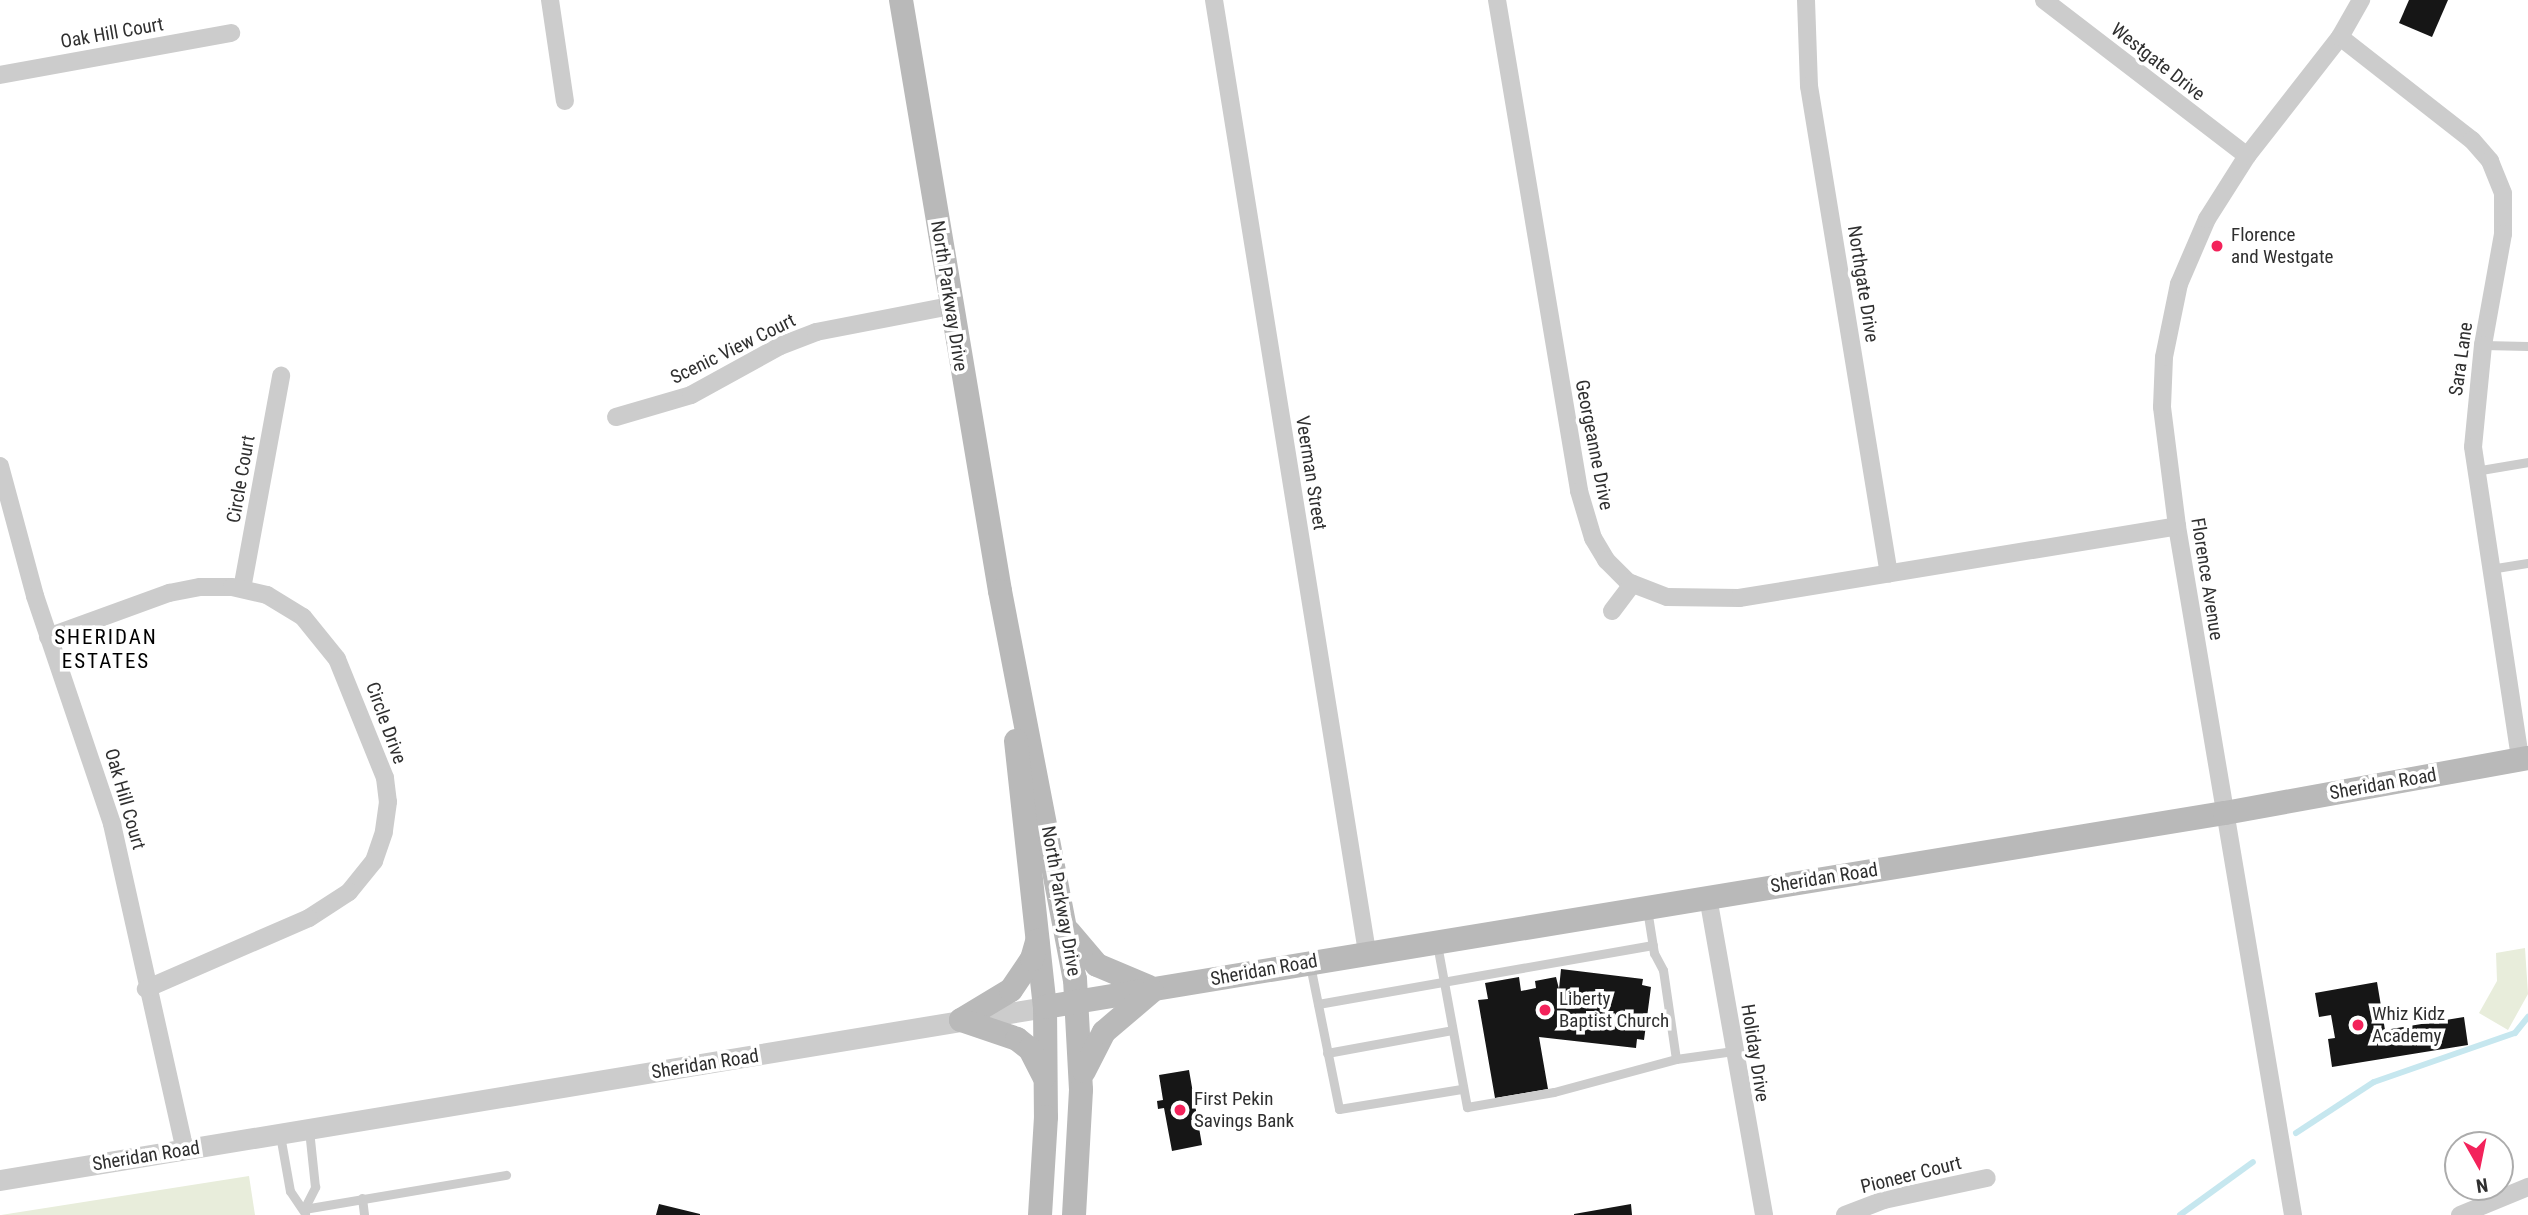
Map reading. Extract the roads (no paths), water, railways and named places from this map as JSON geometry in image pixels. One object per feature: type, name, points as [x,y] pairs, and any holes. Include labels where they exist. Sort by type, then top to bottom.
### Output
[{"type":"main road","name":"North Parkway Drive","points":[[901,0],[999,591],[1067,930],[1076,1003],[1080,1085],[1074,1215]]},
{"type":"main road","name":"North Parkway Drive","points":[[999,591],[1045,1007],[1046,1084],[1040,1215]]},
{"type":"main road","name":"Sheridan Road","points":[[1045,1007],[2225,813],[2524,758]]},
{"type":"main road","points":[[1067,930],[1097,965],[1138,985],[1156,988]]},
{"type":"main road","points":[[961,1020],[1011,990],[1032,959],[1038,937]]},
{"type":"main road","points":[[1080,1085],[1104,1032],[1137,1000],[1156,988]]},
{"type":"main road","points":[[961,1020],[1017,1039],[1030,1049],[1046,1084]]},
{"type":"street","points":[[550,0],[565,101]]},
{"type":"street","name":"Veerman Street","points":[[1214,0],[1367,952]]},
{"type":"street","name":"Georgeanne Drive","points":[[1497,0],[1581,501],[1606,560],[1632,584],[1652,594],[1713,599],[2177,526]]},
{"type":"street","name":"Northgate Drive","points":[[1806,0],[1809,86],[1889,573]]},
{"type":"street","name":"Westgate Drive","points":[[2044,0],[2247,156]]},
{"type":"street","name":"Florence Avenue","points":[[2293,1215],[2177,526],[2162,407],[2167,333],[2197,240],[2247,156],[2340,37],[2361,0]]},
{"type":"street","name":"Oak Hill Court","points":[[0,75],[231,33]]},
{"type":"street","name":"Sara Lane","points":[[2340,37],[2455,125],[2482,151],[2496,172],[2505,221],[2474,412],[2475,471],[2524,758]]},
{"type":"street","name":"Scenic View Court","points":[[616,417],[691,396],[764,354],[816,332],[950,306]]},
{"type":"street","name":"Circle Court","points":[[242,589],[281,376]]},
{"type":"street","name":"Oak Hill Court","points":[[0,466],[48,637],[112,824],[145,963],[146,989],[185,1150]]},
{"type":"street","points":[[1612,611],[1632,584]]},
{"type":"street","name":"Circle Drive","points":[[48,637],[169,593],[200,587],[242,589],[267,595],[303,617],[337,659],[384,778],[388,802],[384,832],[368,871],[326,909],[146,989]]},
{"type":"street","name":"Holiday Drive","points":[[1708,897],[1764,1215]]},
{"type":"street","name":"Sheridan Road","points":[[0,1180],[1045,1007]]},
{"type":"street","name":"Pioneer Court","points":[[1844,1215],[1884,1200],[1987,1178]]},
{"type":"street","points":[[2460,1215],[2528,1187]]},
{"type":"lane","points":[[2483,345],[2528,346]]},
{"type":"lane","points":[[2475,471],[2528,462]]},
{"type":"lane","points":[[2490,569],[2528,563]]},
{"type":"lane","points":[[1647,907],[1653,945],[1663,970],[1675,1059]]},
{"type":"lane","points":[[1437,941],[1461,1089],[1468,1107],[1553,1092],[1675,1059],[1733,1051]]},
{"type":"lane","points":[[1318,1004],[1443,979],[1653,945]]},
{"type":"lane","points":[[1310,962],[1339,1109],[1461,1089]]},
{"type":"lane","points":[[1327,1053],[1452,1030]]},
{"type":"lane","points":[[305,1212],[315,1187],[309,1129]]},
{"type":"lane","points":[[280,1134],[289,1191],[305,1212]]},
{"type":"lane","points":[[305,1212],[362,1198],[506,1175]]},
{"type":"lane","points":[[362,1198],[364,1215]]},
{"type":"waterway","points":[[2296,1133],[2374,1082],[2515,1033],[2528,1017]]},
{"type":"waterway","points":[[2180,1215],[2253,1162]]},
{"type":"place","name":"Florence and Westgate","points":[[2217,246]]},
{"type":"place","name":"Liberty Baptist Church","points":[[1545,1010]]},
{"type":"place","name":"Whiz Kidz Academy","points":[[2358,1025]]},
{"type":"place","name":"First Pekin Savings Bank","points":[[1180,1110]]},
{"type":"district","name":"SHERIDAN ESTATES","points":[[106,649]]}]
